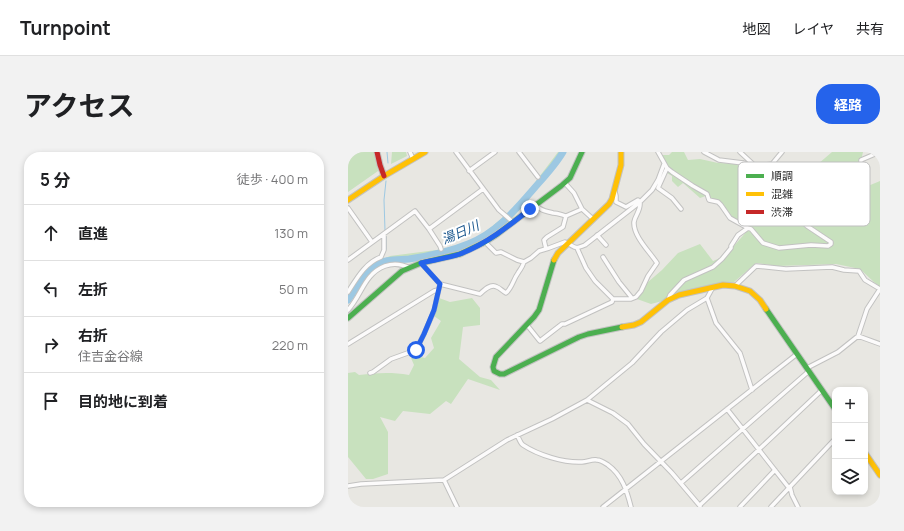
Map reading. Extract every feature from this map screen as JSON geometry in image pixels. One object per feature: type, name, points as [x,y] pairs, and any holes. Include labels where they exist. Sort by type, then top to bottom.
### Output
[{"type":"street","points":[[377,152],[384,176]]},
{"type":"street","points":[[410,152],[413,159]]},
{"type":"street","points":[[348,200],[384,176],[425,152]]},
{"type":"street","points":[[456,152],[499,210],[512,221]]},
{"type":"street","points":[[469,171],[495,152]]},
{"type":"street","points":[[519,152],[538,177]]},
{"type":"street","points":[[348,318],[402,271],[421,263],[460,254],[485,242],[565,183],[573,174],[582,152]]},
{"type":"street","points":[[621,152],[622,165],[612,199],[609,204],[558,253],[555,258],[539,310],[527,325],[496,357],[493,363],[493,370],[498,374],[504,374],[579,337],[634,325],[641,322],[668,300],[679,295],[723,285],[735,286],[750,291],[760,300],[832,405]]},
{"type":"street","points":[[658,152],[666,166],[672,172],[707,194],[709,200],[718,202],[730,218],[738,222]]},
{"type":"street","points":[[704,152],[719,160],[738,162]]},
{"type":"street","points":[[740,152],[751,162]]},
{"type":"street","points":[[774,162],[782,152]]},
{"type":"street","points":[[861,162],[861,160],[878,152]]},
{"type":"street","points":[[421,263],[440,284],[480,294],[489,287],[496,286],[506,293],[510,290],[518,272],[522,269],[524,262],[539,251],[565,242],[571,247],[577,248],[585,245],[640,202],[652,190],[666,166]]},
{"type":"street","points":[[666,166],[658,188],[672,198],[681,209]]},
{"type":"street","points":[[565,183],[574,193],[582,209],[593,219]]},
{"type":"street","points":[[429,229],[483,189]]},
{"type":"street","points":[[615,192],[616,202],[626,207],[638,200],[640,202]]},
{"type":"street","points":[[527,325],[540,341],[562,324],[565,324],[612,302],[613,299],[636,298],[650,272],[657,263],[638,236],[635,227],[634,221],[641,207],[640,202]]},
{"type":"street","points":[[536,205],[544,211],[566,216],[582,209]]},
{"type":"street","points":[[348,208],[372,242]]},
{"type":"street","points":[[348,260],[415,211],[429,229],[441,249]]},
{"type":"street","points":[[546,249],[544,240],[563,227],[566,216]]},
{"type":"street","points":[[744,226],[751,229],[763,243],[779,248],[811,245],[828,246],[831,244],[831,242],[807,226]]},
{"type":"street","points":[[668,300],[670,295],[684,280],[713,267],[722,260],[738,235],[748,228]]},
{"type":"street","points":[[348,292],[367,265],[381,257],[384,250],[385,233]]},
{"type":"street","points":[[597,235],[606,245]]},
{"type":"street","points":[[485,242],[496,253],[501,252],[524,262]]},
{"type":"street","points":[[577,248],[586,268],[595,281],[613,299]]},
{"type":"street","points":[[603,257],[619,282],[632,298]]},
{"type":"street","points":[[348,310],[368,279],[378,269],[391,264],[405,265],[410,268]]},
{"type":"street","points":[[681,483],[808,370],[838,352],[858,336],[867,309],[880,289],[866,280],[859,271],[844,270],[832,267],[786,269],[756,266],[735,286]]},
{"type":"street","points":[[370,372],[374,372],[391,359],[416,350],[434,310],[440,284]]},
{"type":"street","points":[[348,486],[444,480],[507,440],[552,419],[587,400],[632,363],[660,332],[687,310],[707,298],[713,287]]},
{"type":"street","points":[[348,344],[434,291],[438,290]]},
{"type":"street","points":[[707,298],[716,323],[740,353],[752,390]]},
{"type":"street","points":[[858,336],[880,344]]},
{"type":"street","points":[[603,507],[797,354]]},
{"type":"street","points":[[587,400],[613,413],[628,424],[700,506],[822,390]]},
{"type":"street","points":[[727,410],[789,488],[798,507]]},
{"type":"street","points":[[517,435],[522,444],[547,457],[582,462],[597,460],[602,461],[615,470],[619,475],[626,489],[630,507]]},
{"type":"street","points":[[771,507],[832,442]]},
{"type":"street","points":[[868,457],[880,475]]},
{"type":"street","points":[[740,507],[775,470]]},
{"type":"street","points":[[444,480],[457,507]]},
{"type":"green space","points":[[348,152],[375,152],[378,171],[348,192]]},
{"type":"green space","points":[[392,152],[406,152],[407,156],[391,164]]},
{"type":"green space","points":[[558,152],[566,152],[516,214],[500,230],[463,251],[435,257],[390,262],[375,268],[348,303],[348,294],[370,265],[390,256],[444,249],[465,243],[483,234],[524,197]]},
{"type":"green space","points":[[672,152],[684,152],[688,160],[700,159],[718,163],[738,164],[738,220],[732,217],[722,203],[706,196],[700,198],[683,183],[678,187],[672,181],[672,176],[667,173],[662,155],[669,155]]},
{"type":"green space","points":[[832,152],[863,152],[861,162],[820,162]]},
{"type":"green space","points":[[880,181],[880,286],[860,269],[836,264],[778,266],[756,263],[734,282],[651,304],[637,299],[648,282],[678,253],[700,244],[713,261],[725,256],[748,230],[747,226],[870,226],[870,185]]},
{"type":"green space","points":[[439,298],[450,302],[472,298],[480,308],[480,325],[463,327],[459,359],[480,377],[491,380],[500,390],[468,379],[451,404],[446,401],[430,414],[403,411],[395,421],[380,417],[388,432],[388,474],[373,479],[366,479],[348,457],[348,373],[355,372],[359,375],[396,373],[409,375],[414,365],[411,358],[417,356],[425,358],[434,348],[431,338],[441,321],[434,316]]},
{"type":"waterway","points":[[387,152],[388,163]]},
{"type":"waterway","name":"湯日川","points":[[348,300],[367,272],[378,264],[386,261],[431,255],[461,247],[478,239],[497,227],[522,202],[551,169],[563,152]]},
{"type":"waterway","points":[[385,230],[384,200],[386,181]]},
{"type":"waterway","points":[[381,261],[386,249],[386,237]]},
{"type":"traffic: fast","points":[[348,318],[402,271],[421,263],[460,254],[496,235],[570,178],[582,152]]},
{"type":"traffic: fast","points":[[554,260],[539,310],[496,357],[493,367],[494,371],[504,374],[579,337],[622,327]]},
{"type":"traffic: fast","points":[[766,309],[832,405]]},
{"type":"traffic: slow","points":[[348,200],[384,176],[425,152]]},
{"type":"traffic: slow","points":[[554,260],[558,253],[609,204],[612,199],[621,165],[621,152]]},
{"type":"traffic: slow","points":[[622,327],[641,322],[668,300],[679,295],[723,285],[735,286],[750,291],[760,300],[766,309]]},
{"type":"traffic: slow","points":[[868,457],[880,475]]},
{"type":"traffic: jam","points":[[377,152],[384,176]]},
{"type":"route","points":[[416,350],[434,310],[440,284],[421,263],[460,254],[472,249],[496,235],[530,209]]}]
